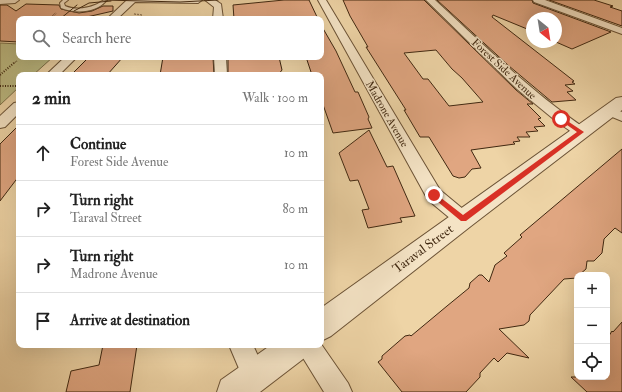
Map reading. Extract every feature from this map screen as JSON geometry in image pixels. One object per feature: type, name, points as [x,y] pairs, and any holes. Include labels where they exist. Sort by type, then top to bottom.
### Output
[{"type":"street","points":[[115,16],[132,0]]},
{"type":"street","points":[[137,0],[198,0]]},
{"type":"street","points":[[209,0],[218,6],[218,16]]},
{"type":"street","name":"Madrone Avenue","points":[[322,0],[434,195],[463,219]]},
{"type":"street","name":"Forest Side Avenue","points":[[430,0],[537,100],[581,132]]},
{"type":"street","points":[[537,0],[622,31]]},
{"type":"street","points":[[55,72],[68,60]]},
{"type":"street","points":[[220,60],[222,72]]},
{"type":"street","points":[[0,124],[16,109]]},
{"type":"street","name":"Taraval Street","points":[[324,324],[581,132],[618,110]]},
{"type":"street","points":[[241,348],[244,384]]},
{"type":"street","points":[[244,384],[292,348]]},
{"type":"street","points":[[310,348],[339,392]]},
{"type":"lane","points":[[66,0],[62,3],[63,7],[78,10],[96,6],[103,3],[105,0]]},
{"type":"path","points":[[53,16],[60,10]]},
{"type":"path","points":[[133,14],[142,15]]},
{"type":"path","points":[[0,75],[17,61]]},
{"type":"path","points":[[0,86],[16,86]]},
{"type":"shaded area","points":[[0,43],[16,44],[16,60],[50,60],[36,72],[16,72],[16,90],[0,105]]},
{"type":"building","points":[[284,0],[309,0],[317,16],[234,16],[233,5]]},
{"type":"building","points":[[343,0],[424,0],[516,90],[533,104],[527,104],[541,118],[538,119],[545,126],[534,127],[538,131],[526,132],[530,137],[517,137],[520,141],[513,142],[515,144],[471,150],[481,168],[472,169],[465,177],[459,178],[453,176],[429,137],[420,137],[404,110],[406,110],[366,47],[368,47],[350,16]],"holes":[[[436,50],[483,102],[449,106],[428,79],[423,79],[404,53]]]},
{"type":"building","points":[[437,0],[532,0],[533,3],[557,12],[526,12],[526,29],[493,15],[492,17],[526,44],[526,48],[532,48],[574,81],[572,82],[575,84],[565,85],[573,91],[567,92],[576,100],[552,102],[509,66]]},
{"type":"building","points":[[549,0],[594,0],[613,6],[610,7],[622,11],[622,26]]},
{"type":"building","points":[[26,4],[59,5],[61,9],[79,13],[92,11],[103,6],[113,6],[113,11],[91,16],[16,16],[16,42],[0,41],[0,5],[7,5],[16,11]]},
{"type":"building","points":[[562,14],[611,32],[572,49],[562,45]]},
{"type":"building","points":[[324,30],[336,51],[355,92],[358,92],[372,128],[333,133],[324,108],[324,72],[311,72],[307,60],[324,60]]},
{"type":"building","points":[[86,60],[120,60],[110,72],[74,72]]},
{"type":"building","points":[[162,60],[213,60],[214,72],[160,72]]},
{"type":"building","points":[[228,60],[280,60],[282,70],[280,72],[228,72]]},
{"type":"building","points":[[16,128],[16,180],[0,201],[0,144]]},
{"type":"building","points":[[369,130],[387,167],[393,166],[415,216],[400,218],[402,222],[368,228],[362,210],[369,209],[358,180],[350,181],[339,153]]},
{"type":"building","points":[[622,149],[622,233],[615,228],[604,239],[602,253],[594,261],[587,261],[586,269],[582,272],[574,272],[574,278],[564,279],[530,315],[529,321],[524,325],[499,329],[529,358],[507,353],[498,362],[494,358],[480,373],[480,377],[466,392],[402,392],[378,362],[382,359],[382,356],[405,336],[411,336],[469,288],[470,283],[479,275],[482,275],[489,282],[495,265],[507,256],[504,253],[522,237],[520,235]]},
{"type":"building","points":[[622,322],[622,392],[587,392],[574,380],[610,380],[610,334],[612,331],[613,332]]},
{"type":"building","points":[[102,348],[137,348],[130,392],[66,392],[71,371],[99,365]]},
{"type":"tram line","points":[[105,0],[180,2],[218,0]]},
{"type":"tram line","points":[[74,11],[89,3],[111,1]]},
{"type":"tram line","points":[[64,16],[77,5]]},
{"type":"route","points":[[434,195],[463,219],[581,132],[561,119]]}]
